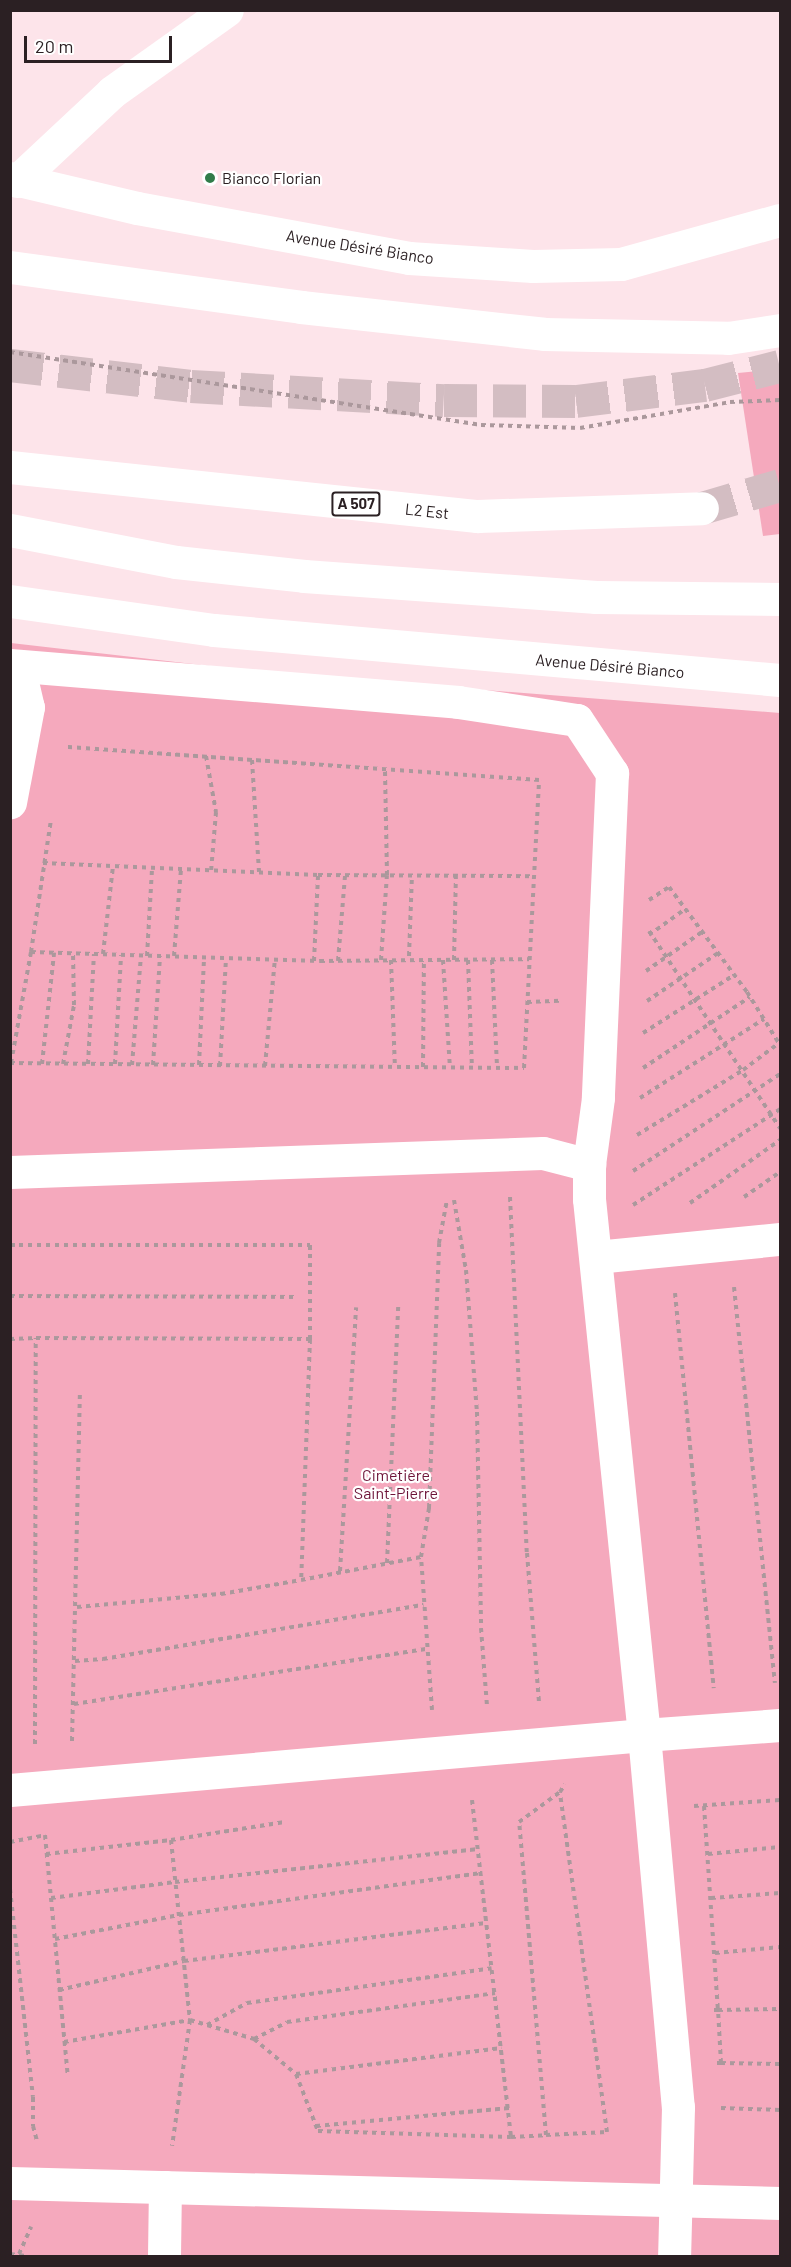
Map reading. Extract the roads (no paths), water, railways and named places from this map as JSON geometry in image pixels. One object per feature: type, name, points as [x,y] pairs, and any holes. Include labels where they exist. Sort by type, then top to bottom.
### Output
[{"type":"main road","points":[[14,180],[112,92],[227,10]]},
{"type":"main road","name":"Avenue Désiré Bianco","points":[[14,180],[137,208],[409,258],[533,266],[621,264],[780,220]]},
{"type":"main road","points":[[10,267],[301,308],[543,334],[728,338],[780,330]]},
{"type":"main road","name":"L2 Est","points":[[10,467],[477,516],[702,507]]},
{"type":"main road","points":[[10,530],[176,562],[304,576],[596,597],[780,599]]},
{"type":"main road","name":"Avenue Désiré Bianco","points":[[10,601],[226,631],[780,680]]},
{"type":"main road","points":[[10,665],[458,702],[577,720],[612,773],[620,910],[602,999],[596,1112],[589,1165],[590,1199],[644,1735],[678,2107],[674,2256]]},
{"type":"main road","points":[[10,671],[22,682],[28,707],[10,802]]},
{"type":"main road","points":[[10,1172],[450,1168],[509,1154],[543,1153],[589,1165]]},
{"type":"main road","points":[[594,1244],[660,1251],[780,1239]]},
{"type":"main road","points":[[10,1790],[590,1739],[780,1725]]},
{"type":"main road","points":[[10,2183],[780,2203]]},
{"type":"main road","points":[[164,2256],[165,2187]]},
{"type":"tunnel","points":[[10,365],[191,386],[444,400],[576,401],[705,385],[780,366]]},
{"type":"tunnel","points":[[702,508],[780,485]]},
{"type":"place","name":"Bianco Florian","points":[[210,178]]},
{"type":"park label","name":"Cimetière Saint-Pierre","points":[[396,1484]]}]
